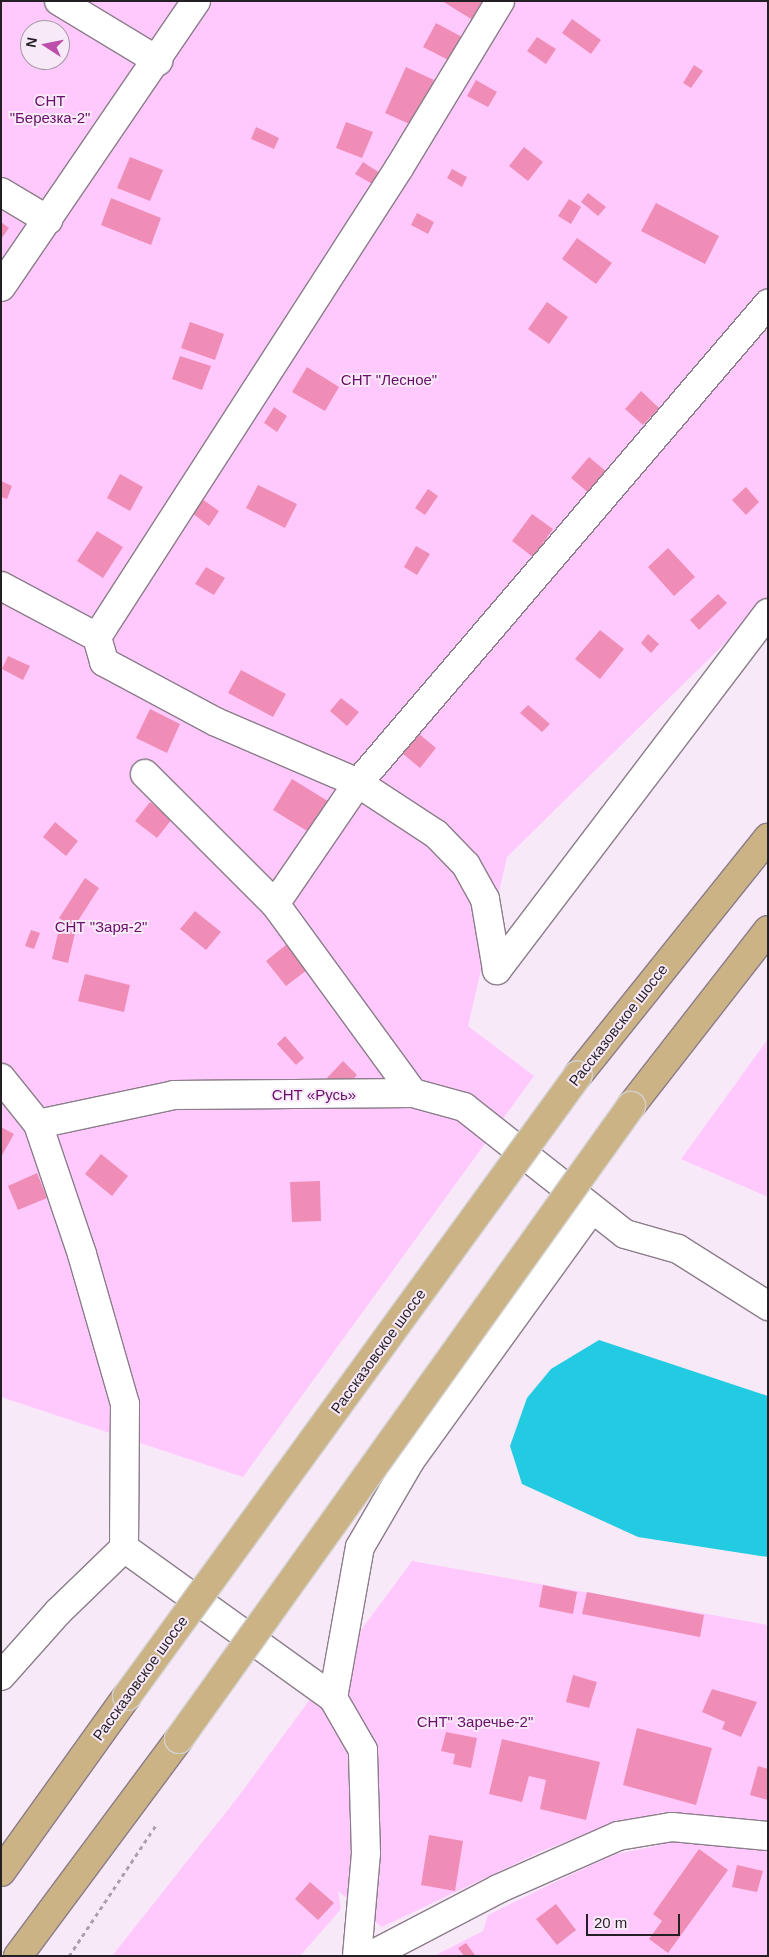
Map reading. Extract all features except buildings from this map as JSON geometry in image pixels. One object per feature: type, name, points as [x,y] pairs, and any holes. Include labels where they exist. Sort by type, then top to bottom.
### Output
[{"type":"main road","name":"Рассказовское шоссе","points":[[1,1872],[578,1075],[768,838]]},
{"type":"main road","points":[[18,1956],[179,1739],[631,1106],[768,930]]},
{"type":"street","points":[[59,1],[158,61]]},
{"type":"street","points":[[1,288],[158,61],[196,1]]},
{"type":"street","points":[[97,637],[400,168],[500,1]]},
{"type":"street","points":[[1,192],[48,220]]},
{"type":"street","points":[[276,904],[358,783],[768,304]]},
{"type":"street","points":[[1,586],[97,637],[104,662],[216,722],[358,783],[436,834],[466,865],[485,899],[497,970],[768,613]]},
{"type":"street","points":[[145,774],[276,904],[413,1093]]},
{"type":"street","points":[[1,1078],[38,1124],[82,1254],[125,1404],[124,1548],[58,1612],[1,1676]]},
{"type":"street","points":[[38,1124],[174,1095],[413,1093],[464,1107],[591,1210],[625,1234],[678,1249],[768,1306]]},
{"type":"street","points":[[333,1698],[360,1547],[410,1461],[591,1210]]},
{"type":"street","points":[[124,1548],[333,1698],[363,1750],[366,1854],[358,1956]]},
{"type":"street","points":[[370,1956],[498,1889],[618,1836],[672,1827],[768,1836]]},
{"type":"green space","name":"СНТ \"Лесное\"","points":[[1,1],[768,1],[768,601],[507,857],[468,1026],[534,1076],[243,1477],[1,1397]]},
{"type":"green space","points":[[768,1039],[768,1197],[681,1159]]},
{"type":"green space","name":"СНТ\" Заречье-2\"","points":[[412,1561],[768,1625],[768,1956],[434,1956],[483,1931],[488,1915],[555,1882],[616,1854],[661,1845],[663,1812],[601,1828],[542,1851],[382,1927],[338,1891],[341,1909],[300,1956],[112,1956],[238,1797]]},
{"type":"water","points":[[599,1340],[768,1396],[768,1557],[638,1537],[522,1484],[510,1446],[527,1398],[551,1369]]},
{"type":"park label","name":"СНТ \"Березка-2\"","points":[[50,108]]},
{"type":"park label","name":"СНТ \"Заря-2\"","points":[[101,927]]},
{"type":"park label","name":"СНТ «Русь»","points":[[314,1095]]}]
